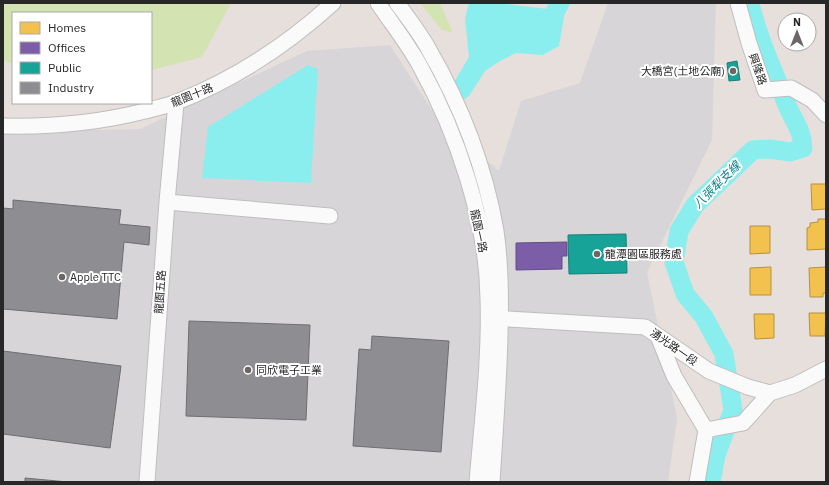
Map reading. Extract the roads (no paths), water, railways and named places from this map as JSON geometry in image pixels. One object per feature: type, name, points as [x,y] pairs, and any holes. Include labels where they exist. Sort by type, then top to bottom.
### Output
[{"type":"street","name":"龍園十路","points":[[3,126],[71,125],[115,118],[176,103],[222,82],[258,62],[290,39],[333,3]]},
{"type":"street","name":"龍園一路","points":[[378,3],[419,64],[447,122],[462,161],[481,234],[494,318],[499,380],[492,482]]},
{"type":"street","name":"龍園一路","points":[[397,3],[427,46],[448,84],[459,108],[477,156],[496,232],[500,280],[494,318],[478,482]]},
{"type":"street","name":"興隆路","points":[[738,3],[765,90],[791,88],[812,100],[826,115]]},
{"type":"street","name":"龍園五路","points":[[147,482],[167,202],[176,103]]},
{"type":"street","points":[[167,202],[330,216]]},
{"type":"street","name":"湧光路一段","points":[[494,318],[645,327],[709,372],[748,387],[770,393]]},
{"type":"street","points":[[658,336],[674,376],[706,430],[698,482]]},
{"type":"street","points":[[706,430],[743,423],[770,393],[795,385],[826,370]]},
{"type":"water","points":[[469,3],[498,3],[565,11],[559,46],[543,55],[516,53],[500,61],[485,71],[469,96],[462,101],[453,84],[469,57],[465,18]]},
{"type":"water","points":[[308,65],[318,69],[311,183],[202,178],[208,127]]},
{"type":"waterway","points":[[556,10],[560,3]]},
{"type":"waterway","name":"八張犁支線","points":[[711,482],[716,455],[733,410],[724,354],[704,317],[685,294],[674,262],[679,231],[695,205],[753,150],[770,149],[790,152],[803,148],[801,136],[757,29],[750,3]]},
{"type":"place","name":"大橋宮(土地公廟)","points":[[733,71]]},
{"type":"place","name":"龍潭園區服務處","points":[[597,254]]},
{"type":"place","name":"Apple TTC","points":[[62,277]]},
{"type":"place","name":"同欣電子工業","points":[[248,370]]}]
